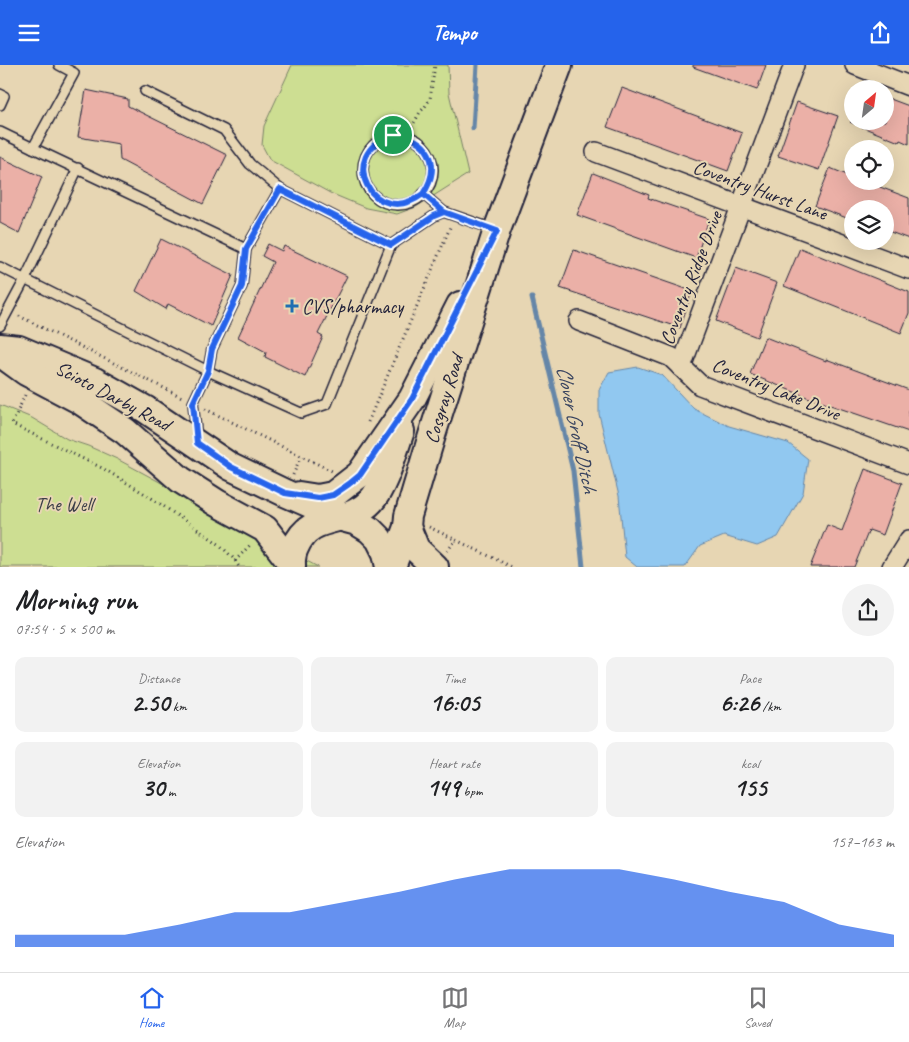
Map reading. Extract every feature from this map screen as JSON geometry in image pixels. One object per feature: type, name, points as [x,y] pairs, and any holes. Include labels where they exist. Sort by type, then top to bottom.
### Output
[{"type":"main road","name":"Cosgray Road","points":[[391,567],[407,522],[433,432],[497,231],[559,65]]},
{"type":"main road","name":"Cosgray Road","points":[[292,566],[294,549],[301,537],[313,525],[327,519],[342,518],[371,501],[385,476],[412,399],[497,231]]},
{"type":"main road","name":"Scioto Darby Road","points":[[0,347],[19,349],[95,381],[145,409],[231,467],[288,485],[342,518],[357,522],[370,530],[379,539],[391,567]]},
{"type":"main road","name":"Scioto Darby Road","points":[[0,353],[26,372],[79,400],[125,431],[181,480],[217,503],[265,529],[292,566]]},
{"type":"main road","name":"Cosgray Road","points":[[288,485],[318,498],[333,495],[349,484],[360,475],[412,399]]},
{"type":"main road","points":[[407,522],[416,549],[435,567]]},
{"type":"street","name":"Coventry Ridge Drive","points":[[681,367],[794,65]]},
{"type":"street","points":[[855,65],[909,85]]},
{"type":"street","name":"Coventry Hurst Lane","points":[[596,153],[909,269]]},
{"type":"street","name":"Coventry Lake Drive","points":[[579,321],[671,357],[700,385],[909,464]]},
{"type":"street","points":[[892,567],[909,540]]},
{"type":"lane","points":[[33,147],[74,73],[59,65]]},
{"type":"lane","points":[[144,91],[224,131],[250,164],[280,189],[391,245]]},
{"type":"lane","points":[[0,94],[4,96],[0,105]]},
{"type":"lane","points":[[0,132],[246,249]]},
{"type":"lane","points":[[393,135],[407,136],[416,140],[424,147],[430,155],[432,175],[429,185],[423,194],[414,201],[390,204],[379,199],[370,191],[364,180],[363,168],[365,157],[372,146],[381,139],[393,135]]},
{"type":"lane","points":[[0,326],[25,279],[78,168]]},
{"type":"lane","points":[[197,443],[193,403],[208,371],[212,349],[242,286],[246,249],[280,189]]},
{"type":"lane","points":[[423,194],[444,212],[497,231]]},
{"type":"lane","points":[[0,267],[208,371],[301,413],[327,404],[391,245],[434,216],[444,212]]},
{"type":"path","points":[[407,136],[420,112],[430,99],[435,65]]},
{"type":"path","points":[[364,431],[454,215]]},
{"type":"path","points":[[8,310],[339,475],[349,484]]},
{"type":"path","points":[[29,387],[12,424],[104,469],[219,544],[239,567]]},
{"type":"path","points":[[288,485],[301,456]]},
{"type":"path","points":[[407,522],[512,567]]},
{"type":"path","points":[[235,561],[256,539]]},
{"type":"green space","points":[[292,65],[448,65],[449,93],[468,174],[416,207],[397,214],[366,208],[330,193],[270,160],[262,145],[264,126]]},
{"type":"green space","name":"The Well","points":[[0,405],[32,418],[67,439],[117,459],[318,567],[0,567]]},
{"type":"water","points":[[638,367],[662,375],[694,409],[729,426],[788,443],[808,459],[803,493],[778,537],[757,546],[724,536],[700,546],[685,567],[637,567],[625,557],[619,496],[599,414],[599,390],[609,372]]},
{"type":"building","points":[[693,65],[766,65],[757,90],[693,67]]},
{"type":"building","points":[[622,88],[742,133],[728,171],[607,127]]},
{"type":"building","points":[[86,90],[128,99],[128,106],[227,155],[203,204],[120,160],[119,144],[78,137]]},
{"type":"building","points":[[894,100],[909,106],[909,144],[900,140],[899,142],[870,130],[894,130]]},
{"type":"building","points":[[797,102],[838,116],[819,170],[778,156]]},
{"type":"building","points":[[0,157],[42,177],[19,233],[0,223]]},
{"type":"building","points":[[830,168],[844,174],[844,190],[888,190],[909,198],[909,239],[894,233],[894,200],[844,200],[844,217],[815,206]]},
{"type":"building","points":[[593,173],[649,195],[648,198],[709,219],[696,258],[577,215]]},
{"type":"building","points":[[161,239],[233,275],[211,326],[168,304],[166,309],[136,291]]},
{"type":"building","points":[[268,244],[282,251],[284,246],[347,276],[318,334],[323,337],[305,377],[265,357],[266,352],[238,337],[273,262],[262,256]]},
{"type":"building","points":[[800,248],[909,292],[909,313],[901,333],[784,286]]},
{"type":"building","points":[[574,250],[692,291],[680,328],[560,288]]},
{"type":"building","points":[[736,268],[777,283],[757,337],[716,321]]},
{"type":"building","points":[[765,337],[909,390],[909,432],[804,396],[750,374]]},
{"type":"building","points":[[865,469],[902,483],[883,535],[869,530],[854,567],[810,567],[827,525],[842,531]]},
{"type":"waterway","name":"Clover Groff Ditch","points":[[473,128],[477,65]]},
{"type":"waterway","name":"Clover Groff Ditch","points":[[532,298],[573,471],[583,567]]},
{"type":"place","name":"CVS/pharmacy","points":[[292,306]]},
{"type":"route","points":[[393,135],[381,139],[372,146],[365,157],[363,168],[364,180],[370,191],[379,199],[390,204],[414,201],[423,194],[444,212],[497,231],[412,399],[360,475],[333,495],[318,498],[285,493],[231,467],[197,443],[193,403],[208,371],[212,349],[242,286],[246,249],[280,189],[391,245],[434,216],[444,212],[423,194],[429,185],[432,175],[430,155],[416,140],[405,135],[393,135]]}]
